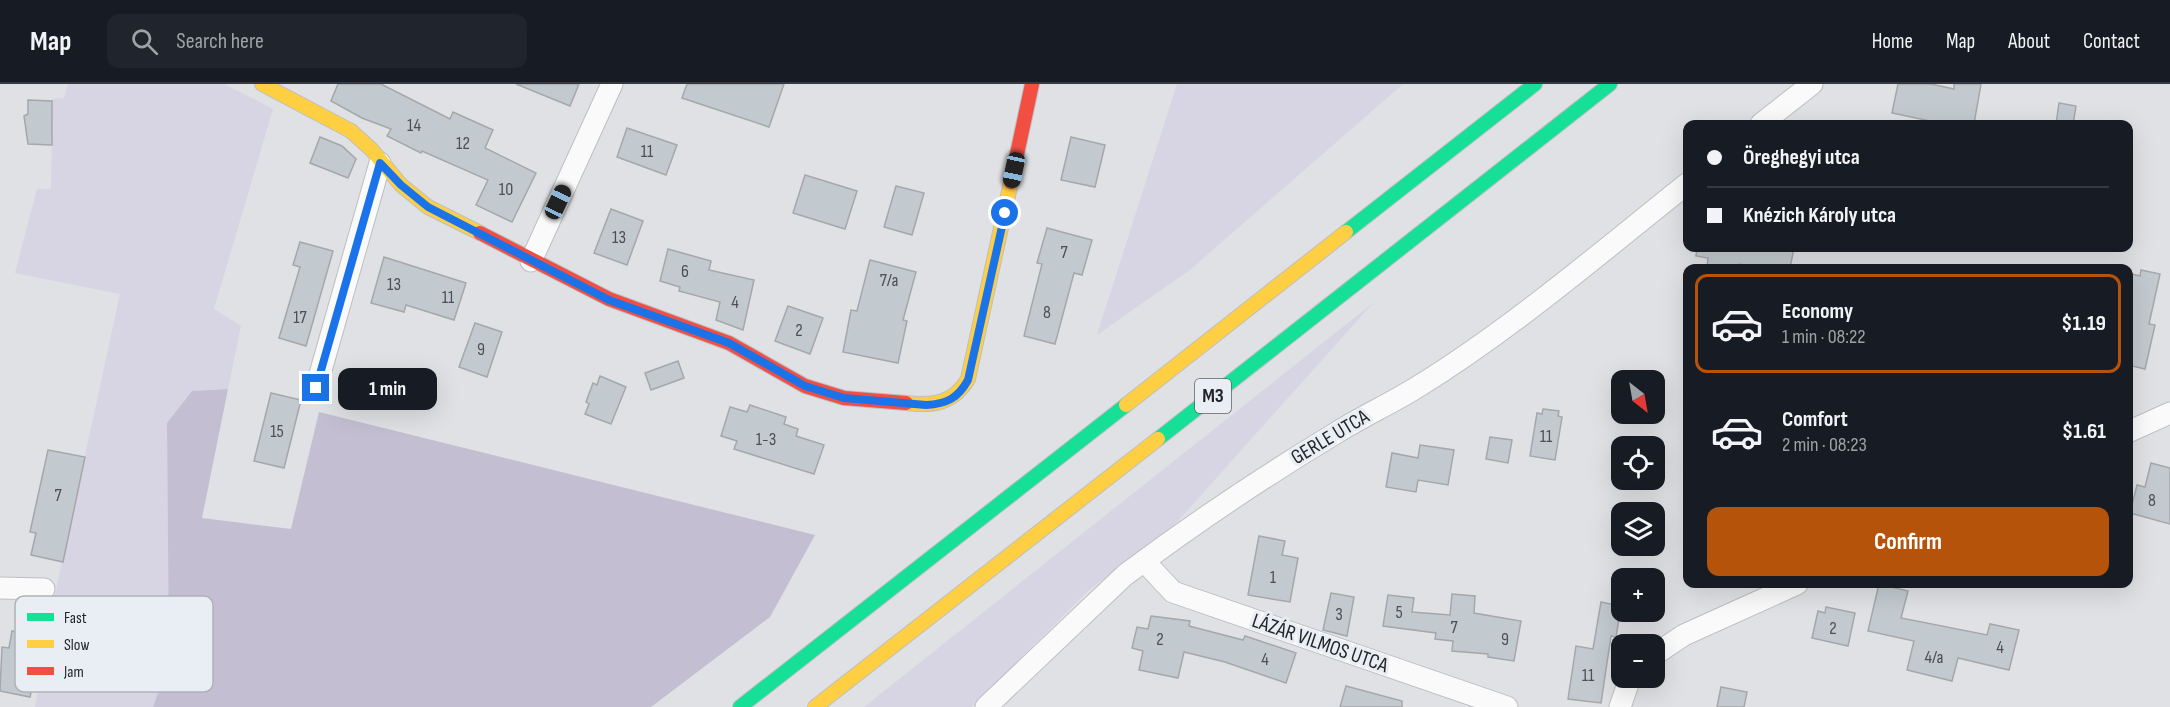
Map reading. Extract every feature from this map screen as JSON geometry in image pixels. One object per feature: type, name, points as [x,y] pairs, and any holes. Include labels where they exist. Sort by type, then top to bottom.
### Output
[{"type":"main road","points":[[261,84],[292,91],[351,131],[372,150],[380,163],[408,192],[428,207],[531,261],[631,309],[666,319],[729,343],[805,386],[844,398],[926,405],[938,405],[955,398],[968,380],[1032,84]]},
{"type":"main road","name":"M3","points":[[740,707],[1535,84]]},
{"type":"main road","name":"M3","points":[[815,707],[1611,84]]},
{"type":"street","points":[[531,261],[612,84]]},
{"type":"street","points":[[1766,120],[1812,84]]},
{"type":"street","points":[[316,388],[380,163]]},
{"type":"street","name":"GERLE UTCA","points":[[986,707],[1125,575],[1249,486],[1338,431],[1418,387],[1489,338],[1683,187]]},
{"type":"street","points":[[2133,430],[2170,413]]},
{"type":"street","name":"LÁZÁR VILMOS UTCA","points":[[1144,561],[1173,592],[1506,707]]},
{"type":"street","points":[[0,588],[44,589]]},
{"type":"street","points":[[1665,648],[1684,635],[1788,588]]},
{"type":"street","points":[[1620,707],[1627,688]]},
{"type":"shaded area","points":[[68,84],[224,84],[273,109],[214,309],[241,326],[228,389],[192,391],[167,423],[168,596],[55,596],[120,294],[15,273],[37,189],[51,189],[53,99],[64,98]]},
{"type":"shaded area","points":[[1177,84],[1403,84],[1191,269],[1097,335]]},
{"type":"shaded area","points":[[1373,303],[1160,541],[1091,588],[971,707],[864,707]]},
{"type":"shaded area","points":[[228,389],[202,518],[291,529],[319,412],[815,535],[770,617],[651,707],[153,707],[158,692],[213,692],[213,596],[168,596],[167,423],[192,391]]},
{"type":"shaded area","points":[[38,692],[158,692],[153,707],[35,707]]},
{"type":"building","points":[[338,84],[381,84],[450,119],[453,112],[493,130],[485,148],[536,173],[512,222],[476,205],[488,180],[422,151],[421,153],[387,136],[391,129],[362,118],[331,101]]},
{"type":"building","points":[[516,84],[579,84],[570,106]]},
{"type":"building","points":[[687,84],[784,84],[769,127],[682,98]]},
{"type":"building","points":[[1898,84],[1931,84],[1954,89],[1954,84],[1981,84],[1975,120],[1925,120],[1892,113]]},
{"type":"building","points":[[28,100],[52,101],[52,145],[28,144],[24,116],[28,114]]},
{"type":"building","points":[[2059,103],[2076,106],[2074,120],[2057,120]]},
{"type":"building","points":[[627,128],[677,145],[666,175],[617,157]]},
{"type":"building","points":[[320,137],[342,146],[356,159],[348,178],[310,163]]},
{"type":"building","points":[[1071,137],[1105,145],[1095,187],[1061,180]]},
{"type":"building","points":[[805,175],[857,191],[845,229],[793,213]]},
{"type":"building","points":[[896,186],[924,193],[912,235],[884,227]]},
{"type":"building","points":[[611,209],[643,221],[627,265],[594,253]]},
{"type":"building","points":[[1047,228],[1092,240],[1082,275],[1074,273],[1055,344],[1024,336],[1042,264],[1037,263]]},
{"type":"building","points":[[300,242],[333,251],[306,346],[279,338],[300,267],[293,265]]},
{"type":"building","points":[[668,249],[711,261],[709,270],[754,280],[743,330],[716,320],[720,302],[679,291],[680,287],[660,281]]},
{"type":"building","points":[[1696,252],[1793,252],[1791,264],[1707,264],[1708,258],[1696,256]]},
{"type":"building","points":[[384,257],[466,283],[454,320],[406,305],[404,312],[371,303]]},
{"type":"building","points":[[870,260],[916,272],[903,320],[907,321],[898,363],[843,352],[851,310],[857,311]]},
{"type":"building","points":[[2141,270],[2160,274],[2149,324],[2155,325],[2145,369],[2133,366],[2133,274],[2140,276]]},
{"type":"building","points":[[788,306],[823,318],[810,354],[775,341]]},
{"type":"building","points":[[475,323],[502,332],[487,377],[459,367]]},
{"type":"building","points":[[678,361],[684,378],[651,390],[645,373]]},
{"type":"building","points":[[600,376],[626,387],[611,424],[585,414],[589,404],[586,402],[593,383],[597,385]]},
{"type":"building","points":[[271,393],[301,400],[284,468],[254,461]]},
{"type":"building","points":[[750,405],[786,417],[784,424],[798,429],[796,436],[824,445],[814,474],[734,449],[737,441],[721,436],[730,407],[747,412]]},
{"type":"building","points":[[1543,409],[1559,411],[1558,416],[1562,417],[1555,460],[1530,456],[1537,413],[1542,414]]},
{"type":"building","points":[[1490,437],[1512,440],[1508,463],[1486,459]]},
{"type":"building","points":[[1420,445],[1454,450],[1448,485],[1418,480],[1416,492],[1386,487],[1392,453],[1418,458]]},
{"type":"building","points":[[48,450],[85,457],[63,562],[31,555],[36,533],[30,532]]},
{"type":"building","points":[[2151,463],[2170,468],[2170,524],[2133,514],[2137,485],[2145,487]]},
{"type":"building","points":[[1259,536],[1285,541],[1282,555],[1298,558],[1290,602],[1248,595]]},
{"type":"building","points":[[1878,588],[1908,591],[1901,618],[1987,635],[1990,624],[2019,630],[2009,670],[1958,658],[1952,681],[1907,670],[1914,641],[1868,631]]},
{"type":"building","points":[[1331,593],[1354,597],[1347,636],[1323,630]]},
{"type":"building","points":[[1452,594],[1475,596],[1474,613],[1521,621],[1514,661],[1488,657],[1488,654],[1452,651],[1453,641],[1435,639],[1436,633],[1383,626],[1388,595],[1414,598],[1412,612],[1450,615]]},
{"type":"building","points":[[1601,602],[1611,604],[1611,622],[1618,622],[1616,634],[1611,634],[1601,703],[1568,699],[1576,646],[1593,649]]},
{"type":"building","points":[[1826,607],[1855,613],[1848,646],[1812,638],[1818,611],[1825,613]]},
{"type":"building","points":[[1151,616],[1190,621],[1189,626],[1243,640],[1245,636],[1296,653],[1286,683],[1225,662],[1184,652],[1178,678],[1139,670],[1143,651],[1132,648],[1137,627],[1148,629]]},
{"type":"building","points":[[12,631],[15,632],[15,692],[31,692],[30,697],[0,691],[2,647],[9,648]]},
{"type":"building","points":[[1346,686],[1402,701],[1402,707],[1340,707]]},
{"type":"building","points":[[1721,687],[1747,692],[1744,707],[1717,707]]},
{"type":"traffic: fast","points":[[1346,232],[1535,84]]},
{"type":"traffic: fast","points":[[1158,439],[1610,84]]},
{"type":"traffic: fast","points":[[740,707],[1126,405]]},
{"type":"traffic: slow","points":[[262,84],[351,131],[372,150],[401,185],[428,207],[480,233]]},
{"type":"traffic: slow","points":[[906,403],[942,402],[956,394],[968,379],[1011,182]]},
{"type":"traffic: slow","points":[[1126,405],[1346,232]]},
{"type":"traffic: slow","points":[[815,707],[1158,439]]},
{"type":"traffic: jam","points":[[1011,182],[1032,84]]},
{"type":"traffic: jam","points":[[480,233],[609,299],[729,343],[805,386],[844,398],[906,403]]},
{"type":"route","points":[[316,388],[380,163],[416,199],[428,207],[609,300],[729,343],[805,386],[844,398],[926,405],[949,402],[963,389],[968,380],[1005,213]]}]
